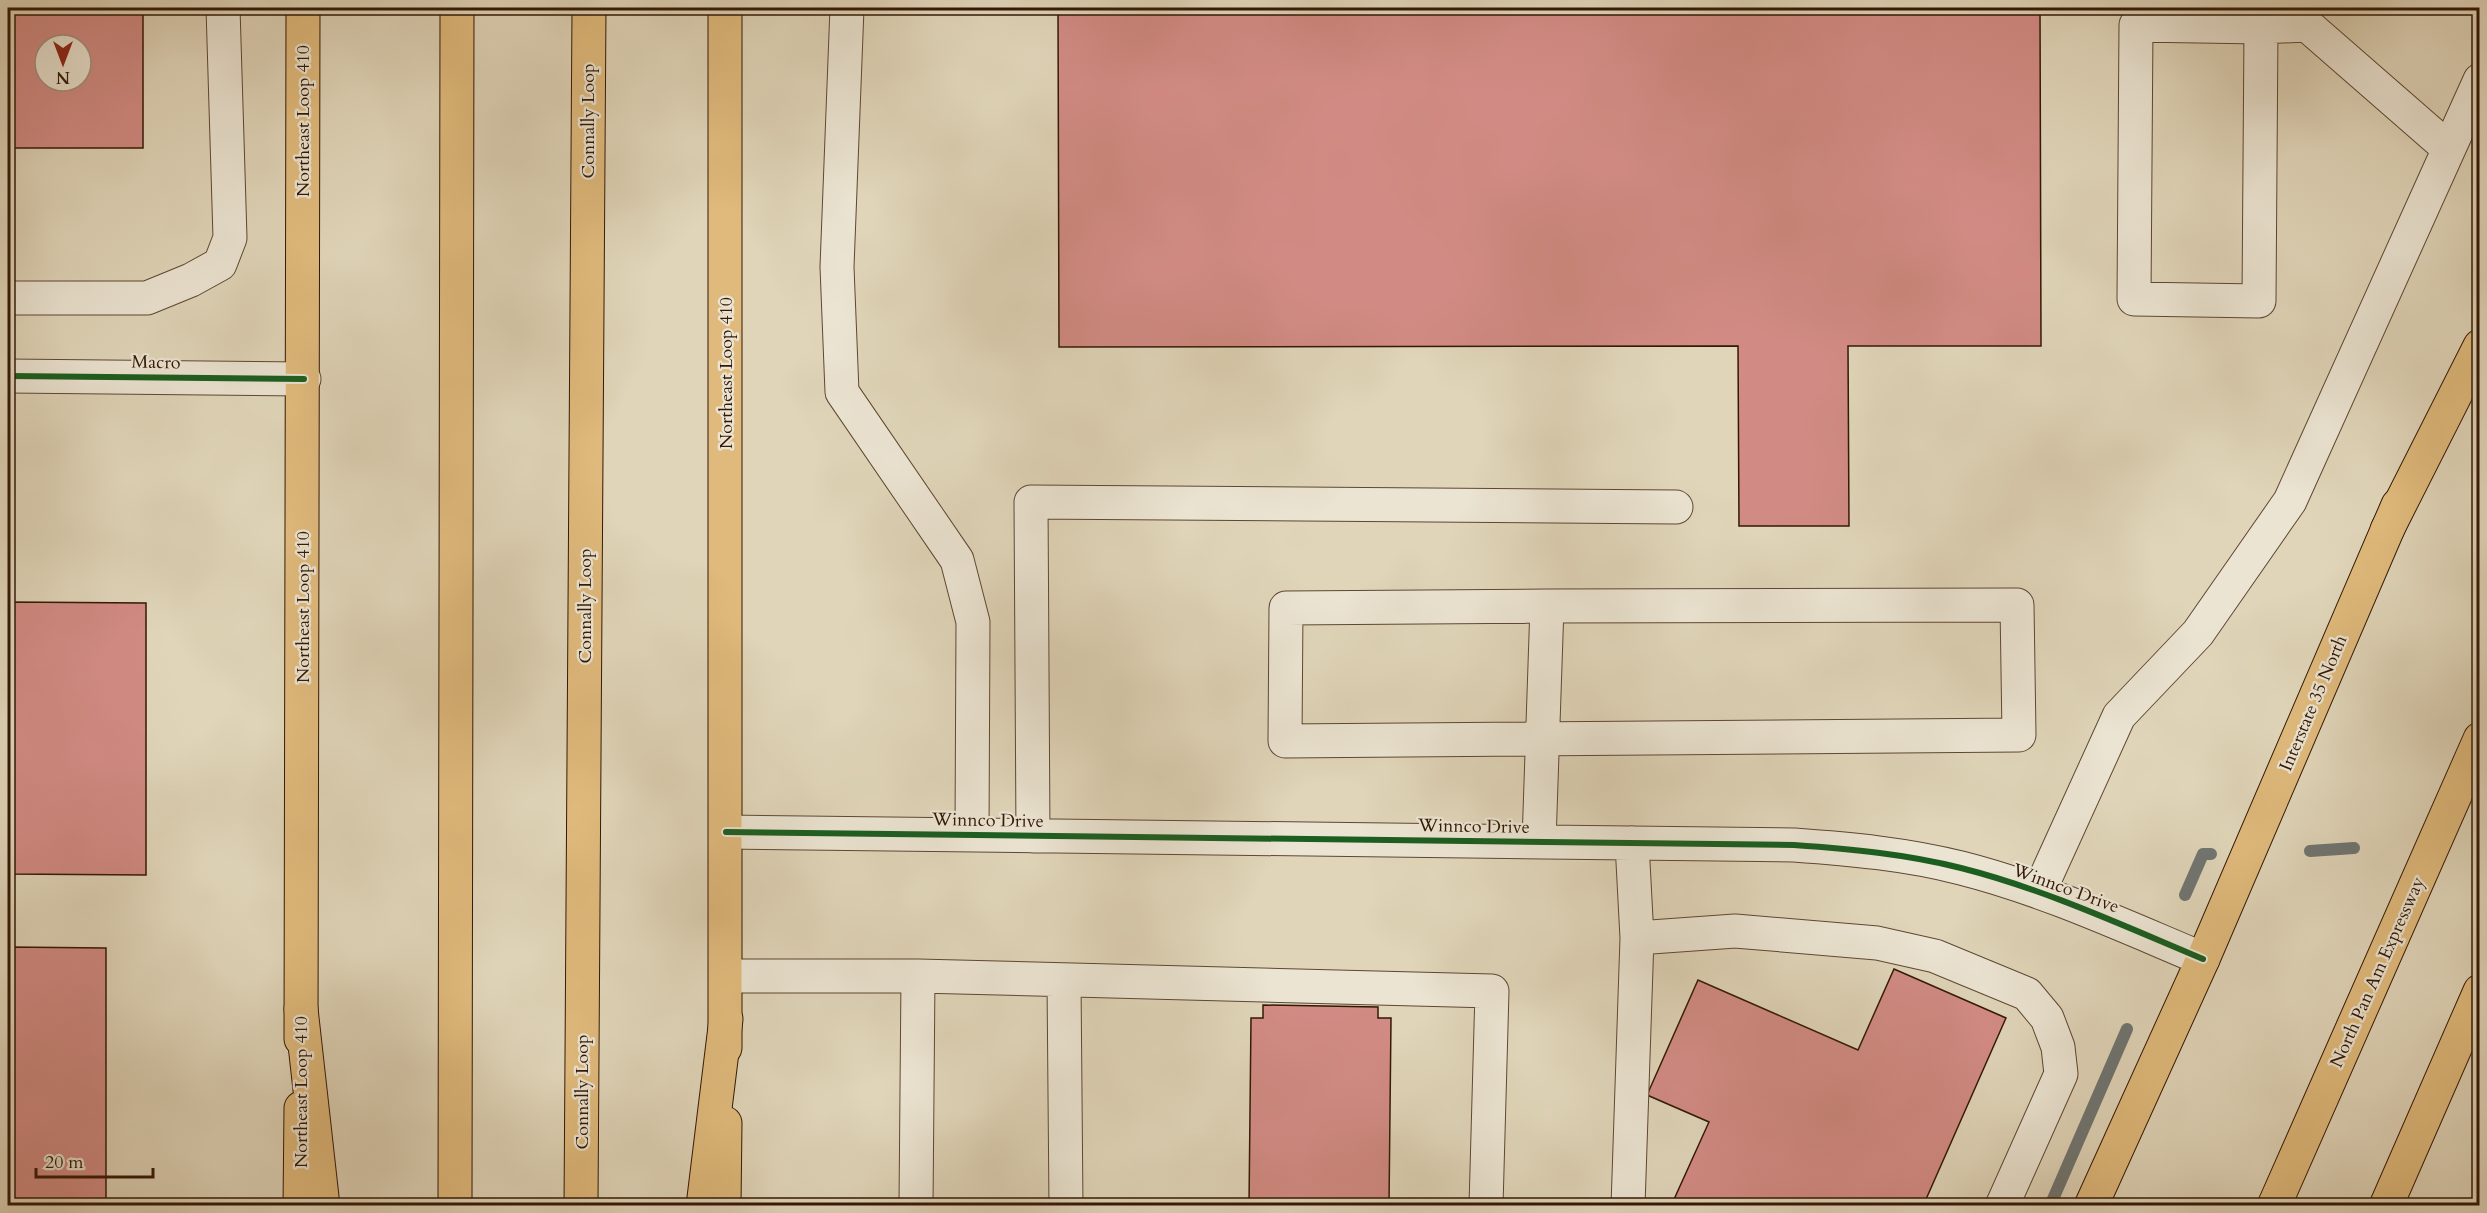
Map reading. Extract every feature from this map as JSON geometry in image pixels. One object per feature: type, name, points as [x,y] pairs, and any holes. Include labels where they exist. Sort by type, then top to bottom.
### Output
[{"type":"main road","name":"Northeast Loop 410","points":[[300,1206],[304,379],[303,8]]},
{"type":"main road","points":[[456,1206],[457,8]]},
{"type":"main road","name":"Connally Loop","points":[[581,1206],[589,8]]},
{"type":"main road","name":"Northeast Loop 410","points":[[724,1206],[726,1019],[725,8]]},
{"type":"main road","name":"Interstate 35 North","points":[[2091,1206],[2204,959],[2387,530],[2480,326]]},
{"type":"main road","points":[[2387,530],[2480,346]]},
{"type":"main road","name":"North Pan Am Expressway","points":[[2274,1206],[2480,739]]},
{"type":"main road","points":[[2385,1206],[2480,991]]},
{"type":"main road","points":[[301,1009],[323,1206]]},
{"type":"main road","points":[[703,1206],[726,1019]]},
{"type":"street","points":[[8,298],[147,298],[191,280],[220,264],[230,238],[223,8]]},
{"type":"street","points":[[848,8],[837,267],[842,392],[957,560],[973,622],[972,835]]},
{"type":"street","points":[[2261,27],[2259,301],[2134,299],[2136,25],[2261,27],[2307,25],[2448,148]]},
{"type":"street","points":[[2039,892],[2119,716],[2198,633],[2290,501],[2480,80]]},
{"type":"street","name":"Macro","points":[[8,376],[304,379]]},
{"type":"street","points":[[1033,836],[1031,502],[1676,507]]},
{"type":"street","points":[[2017,604],[2019,735],[1542,739],[1285,741],[1286,608],[2017,604]]},
{"type":"street","points":[[1539,842],[1547,606]]},
{"type":"street","name":"Winnco Drive","points":[[726,832],[1794,845],[1878,852],[1960,867],[2039,892],[2204,959]]},
{"type":"street","points":[[1628,1206],[1637,938],[1632,843]]},
{"type":"street","points":[[1637,938],[1735,931],[1877,943],[1935,956],[2028,994],[2048,1018],[2058,1047],[2061,1074],[2002,1206]]},
{"type":"street","points":[[726,976],[918,976],[1492,991],[1486,1206]]},
{"type":"street","points":[[916,1206],[918,976]]},
{"type":"street","points":[[1064,980],[1066,1206]]},
{"type":"building","points":[[8,8],[143,8],[143,148],[8,148]]},
{"type":"building","points":[[1058,8],[2040,8],[2041,346],[1848,346],[1849,526],[1739,526],[1738,346],[1059,347]]},
{"type":"building","points":[[8,602],[146,603],[146,875],[8,874]]},
{"type":"building","points":[[8,947],[106,948],[106,1206],[8,1206]]},
{"type":"building","points":[[1894,969],[2006,1018],[1923,1206],[1671,1206],[1709,1122],[1647,1095],[1698,980],[1858,1050]]},
{"type":"building","points":[[1263,1005],[1378,1007],[1378,1018],[1391,1018],[1389,1206],[1249,1206],[1251,1018],[1263,1018]]},
{"type":"waterway","points":[[2310,851],[2354,848]]},
{"type":"waterway","points":[[2185,895],[2203,854],[2211,854]]},
{"type":"waterway","points":[[2050,1206],[2127,1029]]},
{"type":"cycle path","points":[[8,376],[304,379]]},
{"type":"cycle path","points":[[726,832],[1794,845],[1836,848],[1920,859],[2023,886],[2203,959]]}]
